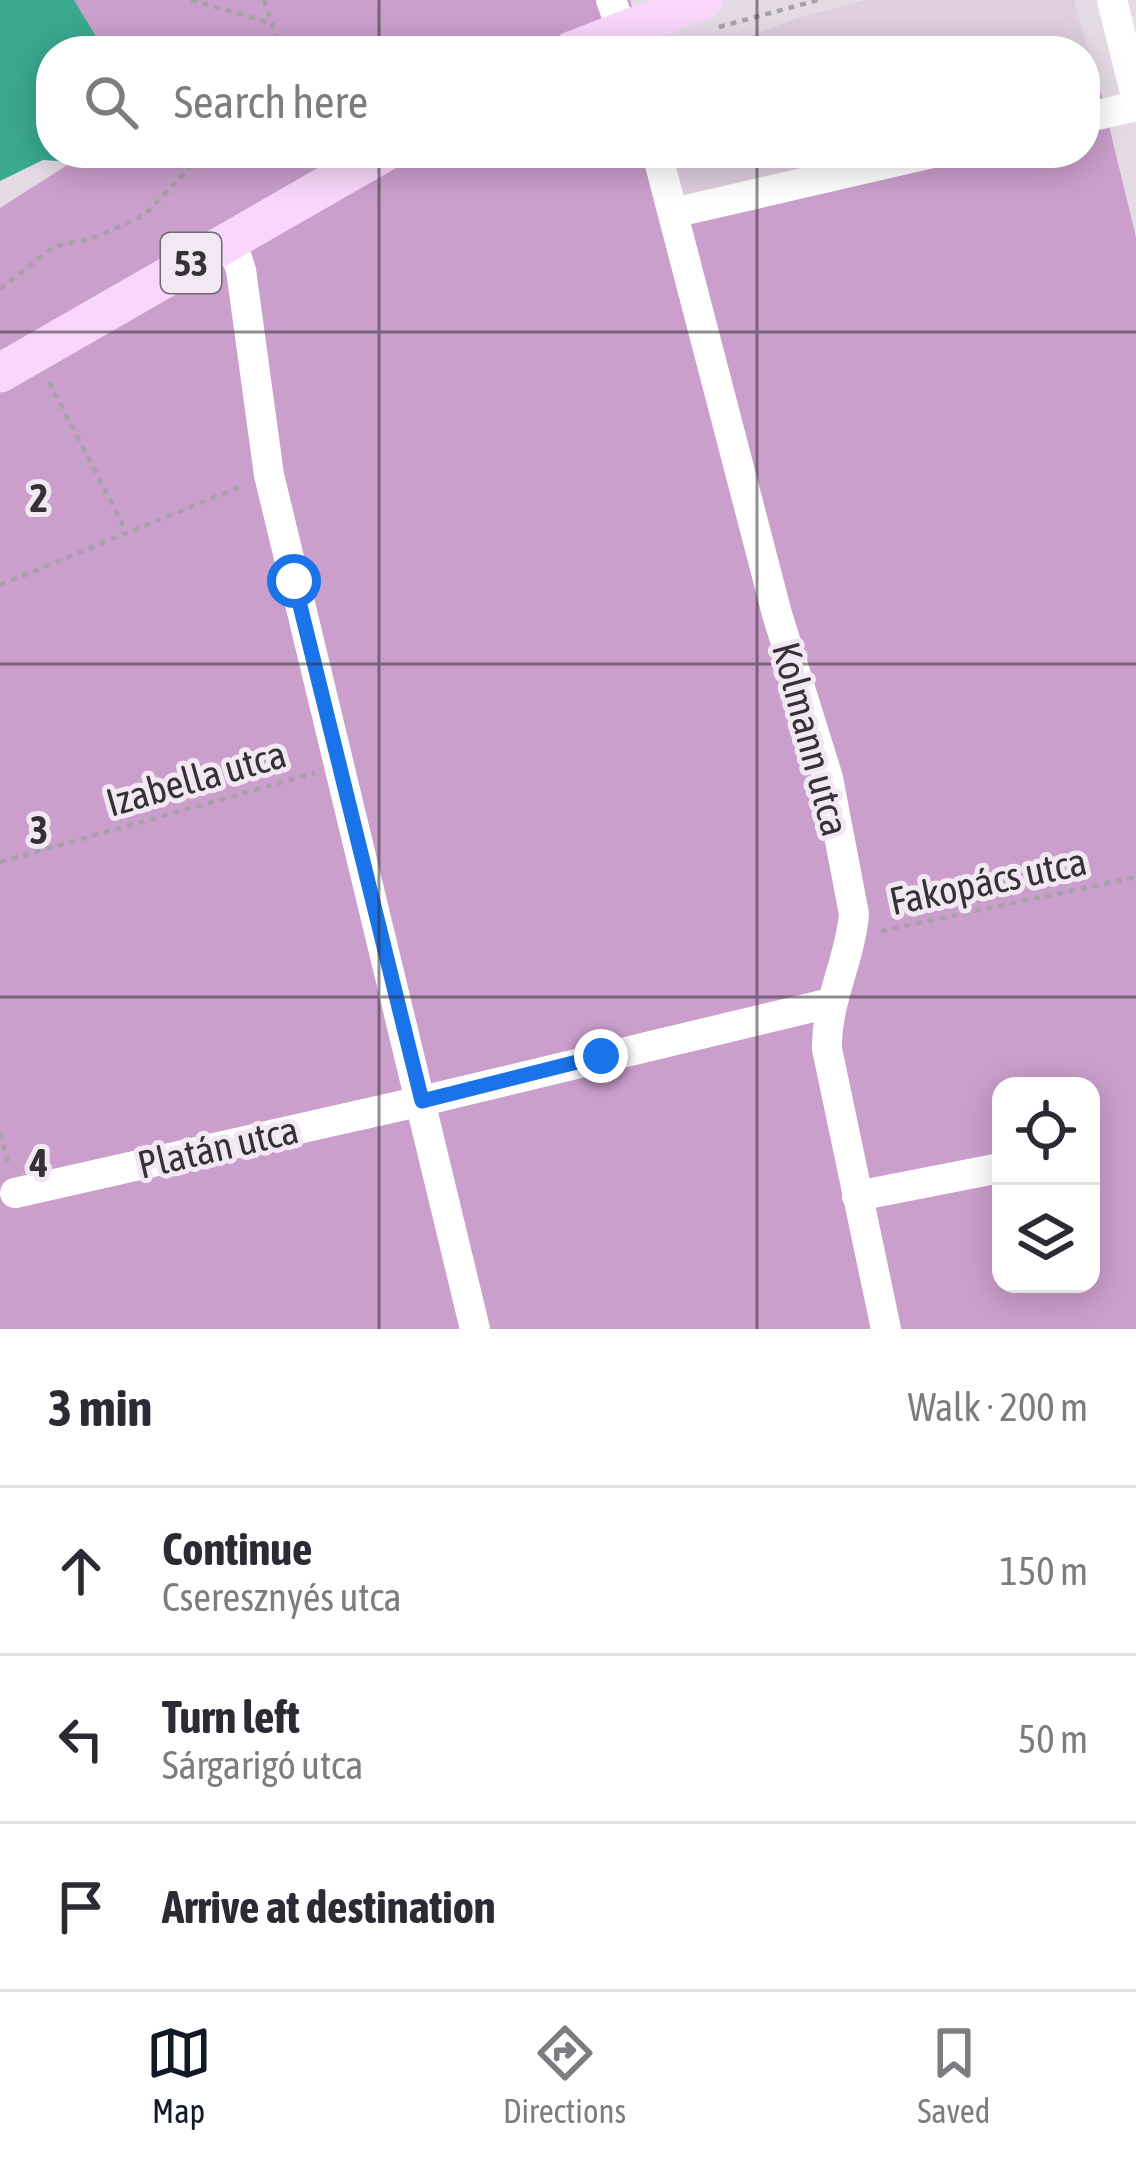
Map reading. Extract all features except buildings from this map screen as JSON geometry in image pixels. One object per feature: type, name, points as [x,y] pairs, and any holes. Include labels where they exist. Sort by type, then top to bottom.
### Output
[{"type":"main road","points":[[621,27],[703,0]]},
{"type":"main road","name":"53","points":[[0,374],[357,168]]},
{"type":"street","points":[[1112,0],[1136,96]]},
{"type":"street","points":[[1100,114],[1136,106]]},
{"type":"street","name":"Kolmann utca","points":[[661,168],[777,614],[828,778],[854,914],[852,936],[830,1004],[827,1049],[886,1329]]},
{"type":"street","points":[[673,213],[867,168]]},
{"type":"street","points":[[231,240],[241,270],[269,475],[475,1329]]},
{"type":"street","name":"Platán utca","points":[[15,1193],[830,1004]]},
{"type":"street","points":[[857,1196],[992,1170]]},
{"type":"path","points":[[191,0],[272,23]]},
{"type":"path","points":[[264,0],[276,36]]},
{"type":"path","points":[[0,289],[52,247],[97,237],[144,215],[189,168]]},
{"type":"path","points":[[35,353],[126,531]]},
{"type":"path","points":[[0,585],[269,475]]},
{"type":"path","name":"Izabella utca","points":[[0,862],[337,765]]},
{"type":"path","name":"Fakopács utca","points":[[852,936],[1136,878]]},
{"type":"path","points":[[0,1133],[15,1193]]},
{"type":"shaded area","points":[[0,0],[74,0],[96,36],[36,36],[36,163],[0,181]]},
{"type":"shaded area","points":[[74,0],[630,0],[641,36],[96,36]]},
{"type":"shaded area","points":[[865,0],[1074,0],[1084,36],[752,36]]},
{"type":"shaded area","points":[[1101,93],[1136,237],[1136,1329],[0,1329],[0,208],[63,168],[675,168],[683,200],[806,168],[1100,168]]},
{"type":"shaded area","points":[[675,168],[805,168],[682,200]]},
{"type":"route","points":[[294,581],[422,1101],[601,1056]]}]
